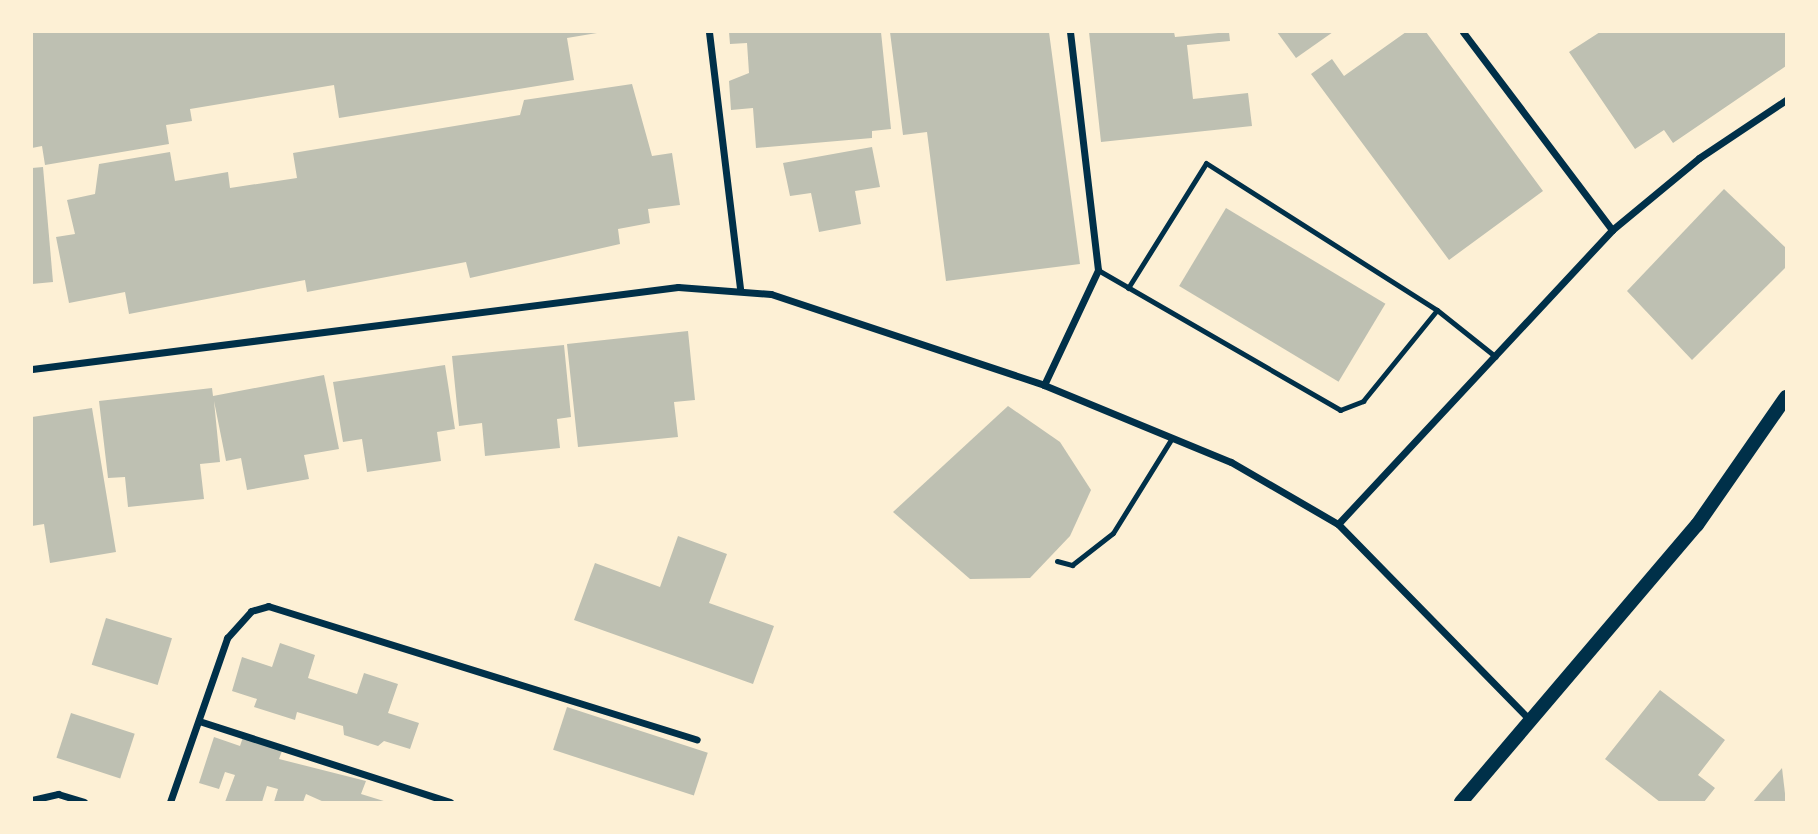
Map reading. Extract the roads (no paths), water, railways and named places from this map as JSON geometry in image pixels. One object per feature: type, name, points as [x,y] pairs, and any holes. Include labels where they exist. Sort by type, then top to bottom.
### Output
[{"type":"main road","points":[[1461,803],[1697,525],[1787,397]]},
{"type":"street","points":[[709,32],[740,288]]},
{"type":"street","points":[[1044,385],[1098,270],[1070,32]]},
{"type":"street","points":[[1463,32],[1612,230]]},
{"type":"street","points":[[1338,524],[1612,230],[1699,158],[1787,100]]},
{"type":"street","points":[[32,369],[678,287],[740,288],[861,321],[1044,385],[1231,462],[1338,524],[1530,720]]},
{"type":"street","points":[[170,803],[236,622],[268,606],[697,740]]},
{"type":"street","points":[[199,721],[450,803]]},
{"type":"street","points":[[32,800],[58,794],[84,803]]},
{"type":"lane","points":[[1128,288],[1206,163],[1437,310],[1496,357]]},
{"type":"lane","points":[[1098,270],[1340,410],[1363,401],[1437,310]]},
{"type":"lane","points":[[1057,561],[1072,565],[1113,533],[1172,438]]}]
